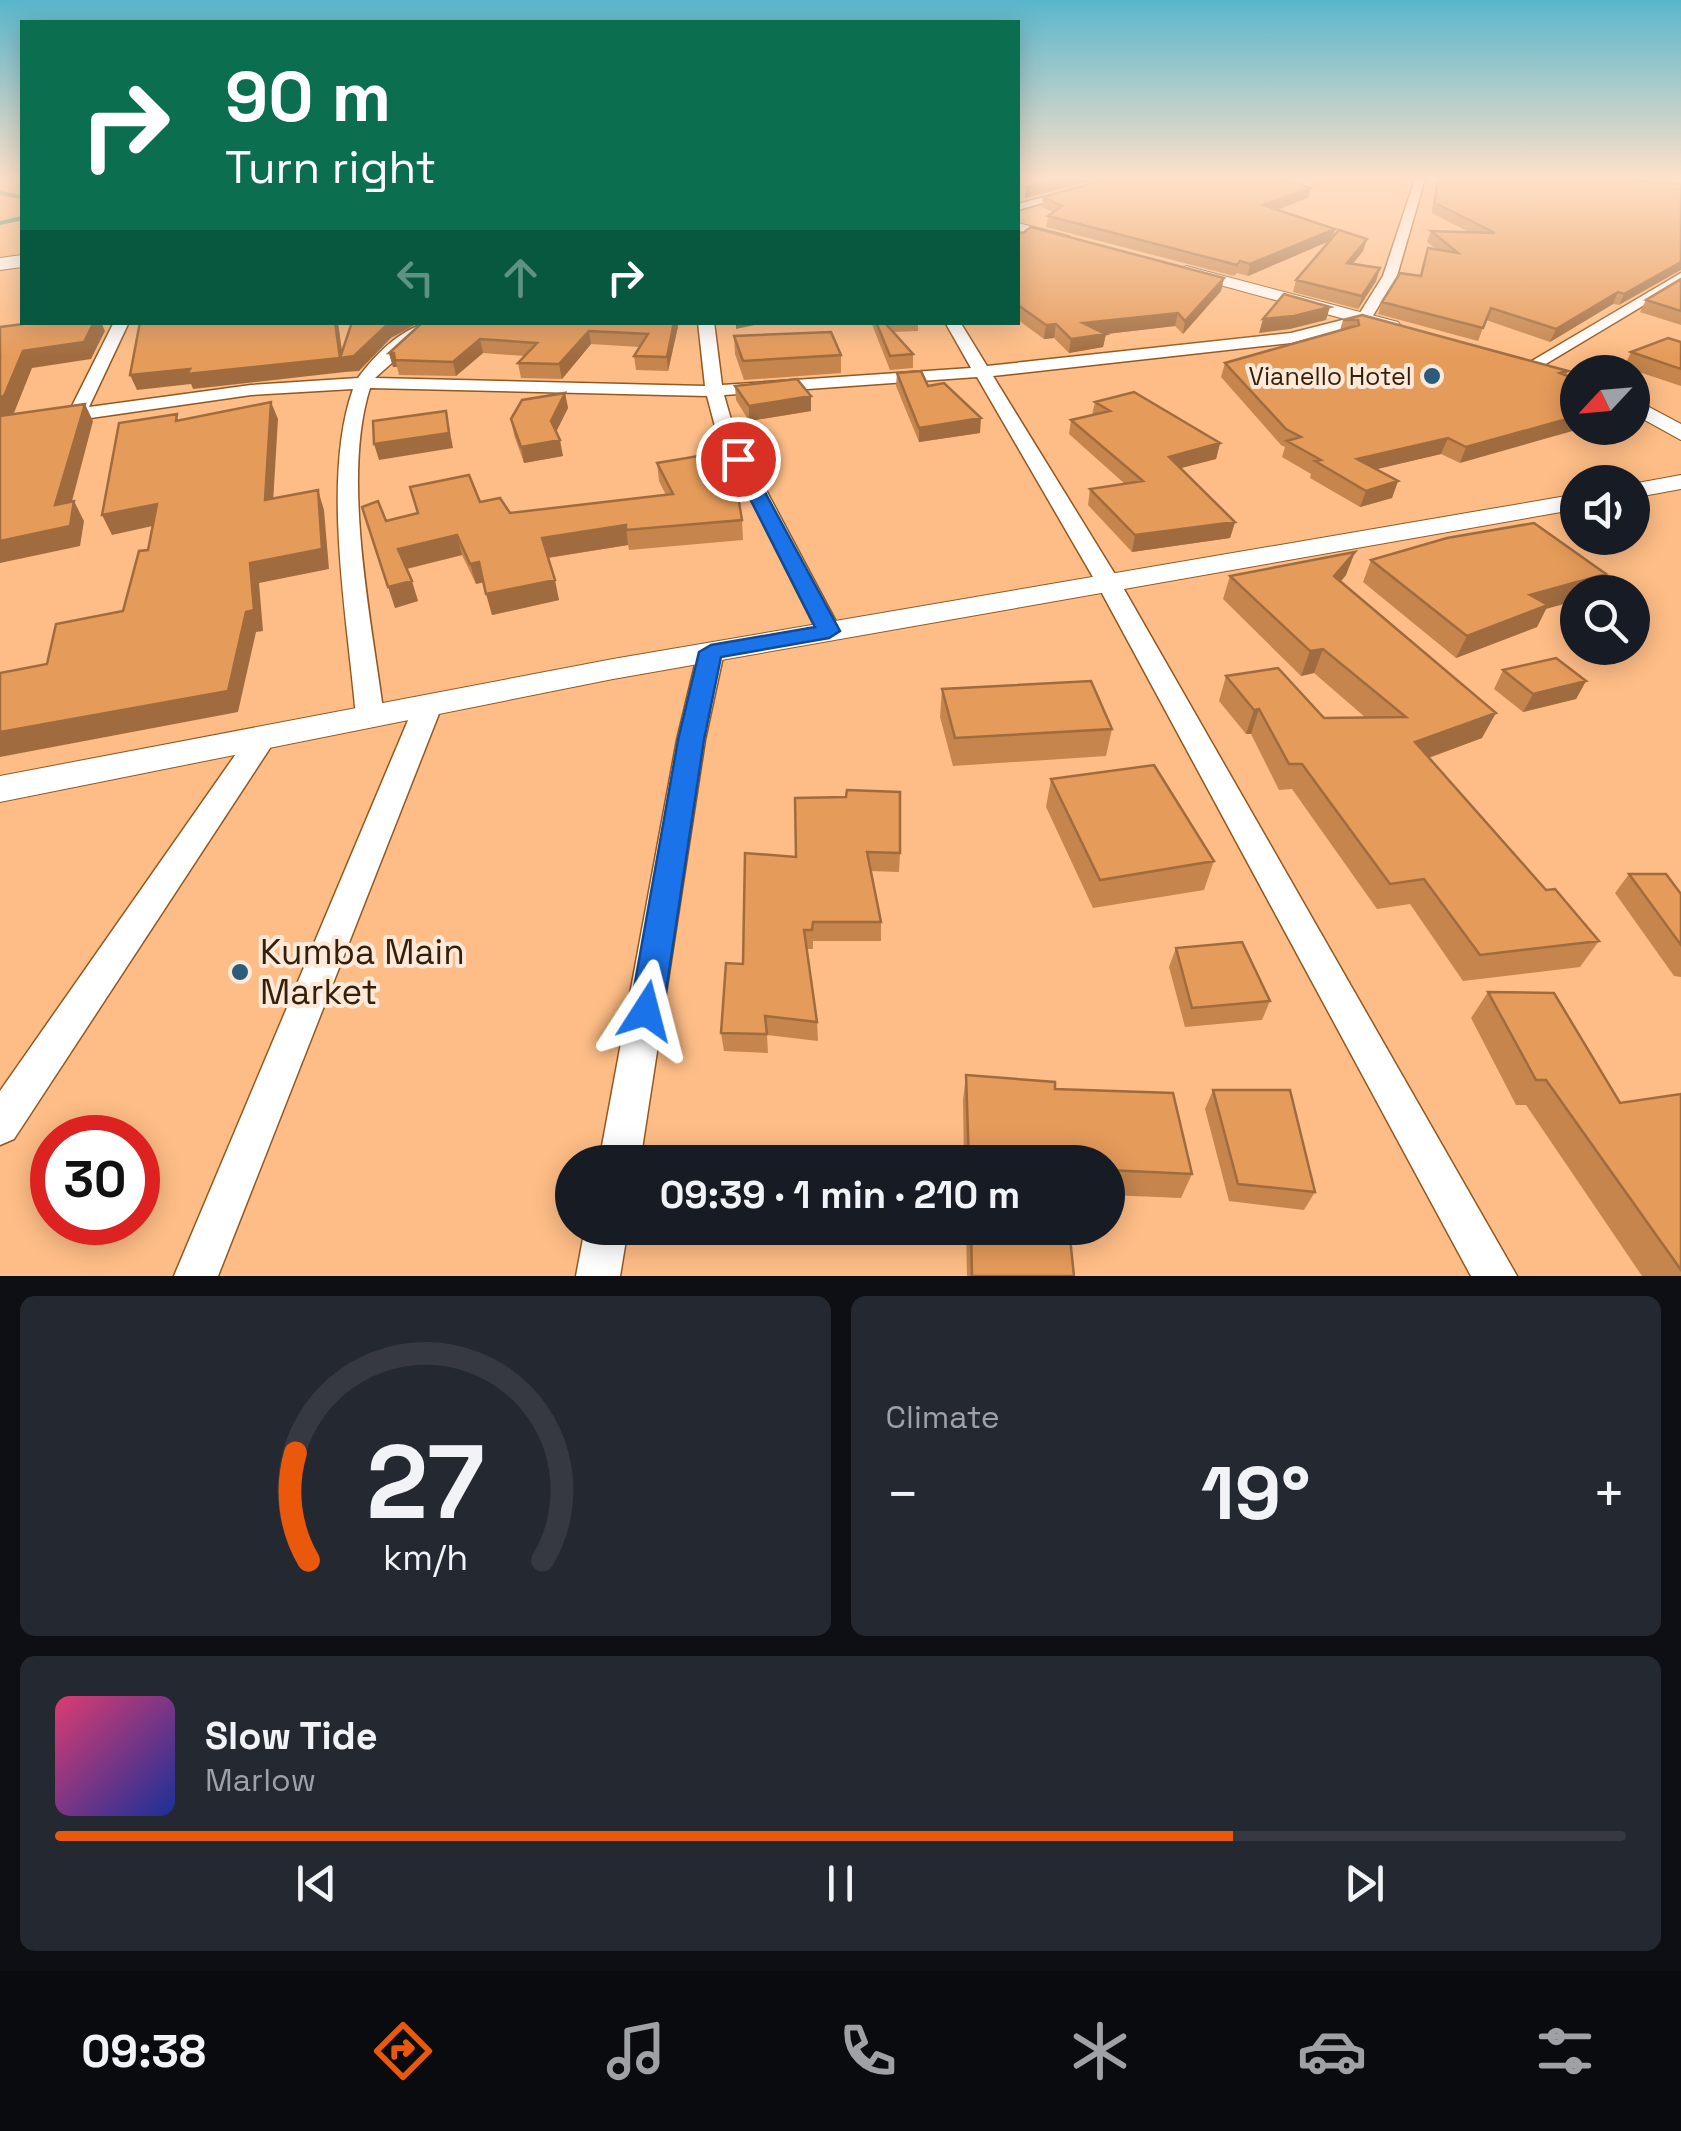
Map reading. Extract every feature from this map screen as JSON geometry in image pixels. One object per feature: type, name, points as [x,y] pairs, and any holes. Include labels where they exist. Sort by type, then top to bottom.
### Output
[{"type":"street","points":[[1062,239],[1090,246]]},
{"type":"street","points":[[0,425],[251,390],[363,383],[714,391],[982,372],[1291,338],[1364,319],[1390,276],[1402,239]]},
{"type":"street","points":[[1163,265],[1414,332]]},
{"type":"street","points":[[1524,362],[1681,277]]},
{"type":"street","points":[[78,412],[121,325]]},
{"type":"street","points":[[370,717],[351,514],[351,415],[363,383],[390,354],[426,325]]},
{"type":"street","points":[[706,325],[714,391],[725,430],[829,631]]},
{"type":"street","points":[[954,325],[1109,584],[1495,1276]]},
{"type":"street","points":[[1524,362],[1560,374]]},
{"type":"street","points":[[1650,415],[1681,433]]},
{"type":"street","points":[[1650,488],[1681,482]]},
{"type":"street","points":[[0,789],[711,652],[1560,504]]},
{"type":"street","points":[[621,1145],[691,740],[711,652]]},
{"type":"street","points":[[196,1276],[428,706]]},
{"type":"street","points":[[0,1125],[262,738]]},
{"type":"street","points":[[598,1276],[604,1245]]},
{"type":"building","points":[[1020,239],[1075,239],[1224,278],[1185,321],[1178,313],[1083,323],[1106,334],[1071,339],[1056,324],[1046,325],[1020,306]]},
{"type":"building","points":[[1135,239],[1312,239],[1250,264],[1240,261],[1237,265]]},
{"type":"building","points":[[1332,239],[1367,239],[1347,263],[1380,268],[1362,296],[1296,280]]},
{"type":"building","points":[[1440,239],[1681,239],[1681,262],[1624,294],[1618,292],[1556,329],[1491,308],[1483,328],[1382,302],[1400,273],[1421,276],[1428,248],[1458,253]]},
{"type":"building","points":[[1681,279],[1681,311],[1646,300]]},
{"type":"building","points":[[1284,294],[1330,307],[1263,319]]},
{"type":"building","points":[[1362,315],[1560,369],[1560,421],[1466,447],[1448,438],[1357,459],[1398,481],[1366,491],[1287,441],[1301,437],[1286,429],[1225,363],[1359,325],[1358,320],[1343,320]]},
{"type":"building","points":[[92,325],[84,342],[23,351],[4,396],[0,397],[0,327]]},
{"type":"building","points":[[139,325],[335,325],[340,358],[187,374],[190,369],[130,375]]},
{"type":"building","points":[[351,325],[387,325],[354,356],[340,358]]},
{"type":"building","points":[[420,325],[673,325],[667,357],[634,356],[648,334],[589,331],[559,364],[518,363],[537,343],[480,339],[453,362],[395,360],[394,353],[389,353]]},
{"type":"building","points":[[877,325],[887,325],[913,354],[890,356]]},
{"type":"building","points":[[831,332],[841,355],[743,361],[734,336]]},
{"type":"building","points":[[1668,338],[1681,342],[1681,369],[1650,358],[1650,355],[1631,352]]},
{"type":"building","points":[[921,371],[928,386],[944,383],[981,418],[919,428],[897,373]]},
{"type":"building","points":[[797,379],[811,396],[749,406],[735,386]]},
{"type":"building","points":[[1134,392],[1220,443],[1169,457],[1235,522],[1135,535],[1090,489],[1143,481],[1071,420],[1110,411],[1095,402]]},
{"type":"building","points":[[565,393],[551,421],[560,440],[521,447],[511,419],[522,400]]},
{"type":"building","points":[[271,402],[265,500],[318,490],[322,549],[250,563],[254,610],[246,612],[228,691],[0,732],[0,673],[47,664],[56,624],[123,611],[139,551],[148,550],[157,504],[102,515],[119,423],[177,414],[176,421]]},
{"type":"building","points":[[85,404],[55,505],[74,501],[70,526],[0,541],[0,416]]},
{"type":"building","points":[[446,411],[449,433],[374,444],[373,421]]},
{"type":"building","points":[[722,452],[734,472],[742,520],[626,530],[626,525],[542,538],[555,580],[486,594],[479,562],[470,564],[457,535],[398,549],[412,581],[388,587],[362,507],[378,501],[386,521],[418,513],[410,487],[469,475],[480,502],[500,498],[510,513],[673,494],[657,463]]},
{"type":"building","points":[[1534,523],[1560,541],[1560,555],[1579,555],[1606,574],[1560,575],[1560,587],[1530,595],[1548,605],[1467,636],[1371,560],[1447,538]]},
{"type":"building","points":[[1355,552],[1334,576],[1496,713],[1415,742],[1546,890],[1555,889],[1599,941],[1480,955],[1424,879],[1390,884],[1302,764],[1289,764],[1259,709],[1254,710],[1226,676],[1278,668],[1324,718],[1406,717],[1323,649],[1310,651],[1230,576]]},
{"type":"building","points":[[1556,658],[1560,665],[1586,681],[1533,694],[1503,670]]},
{"type":"building","points":[[1091,681],[1112,729],[955,738],[942,689]]},
{"type":"building","points":[[1154,765],[1214,861],[1100,880],[1051,779]]},
{"type":"building","points":[[847,790],[900,792],[900,853],[867,852],[881,922],[813,922],[812,930],[804,930],[817,1022],[765,1016],[767,1034],[721,1033],[726,963],[743,964],[745,853],[796,857],[795,798],[846,797]]},
{"type":"building","points":[[1629,874],[1666,874],[1681,894],[1681,945]]},
{"type":"building","points":[[1242,942],[1270,1001],[1192,1008],[1176,948]]},
{"type":"building","points":[[1488,992],[1554,993],[1620,1103],[1681,1094],[1681,1270],[1546,1080],[1536,1080]]},
{"type":"building","points":[[966,1075],[1055,1082],[1055,1089],[1173,1093],[1192,1174],[1125,1171],[1125,1145],[968,1145]]},
{"type":"building","points":[[1213,1090],[1290,1090],[1315,1192],[1238,1184]]},
{"type":"building","points":[[971,1245],[1071,1245],[1074,1276],[972,1276]]},
{"type":"place","name":"Vianello Hotel","points":[[1432,376]]},
{"type":"place","name":"Kumba Main Market","points":[[240,972]]},
{"type":"route","points":[[646,1011],[691,740],[711,652],[829,631],[738,459]]}]
